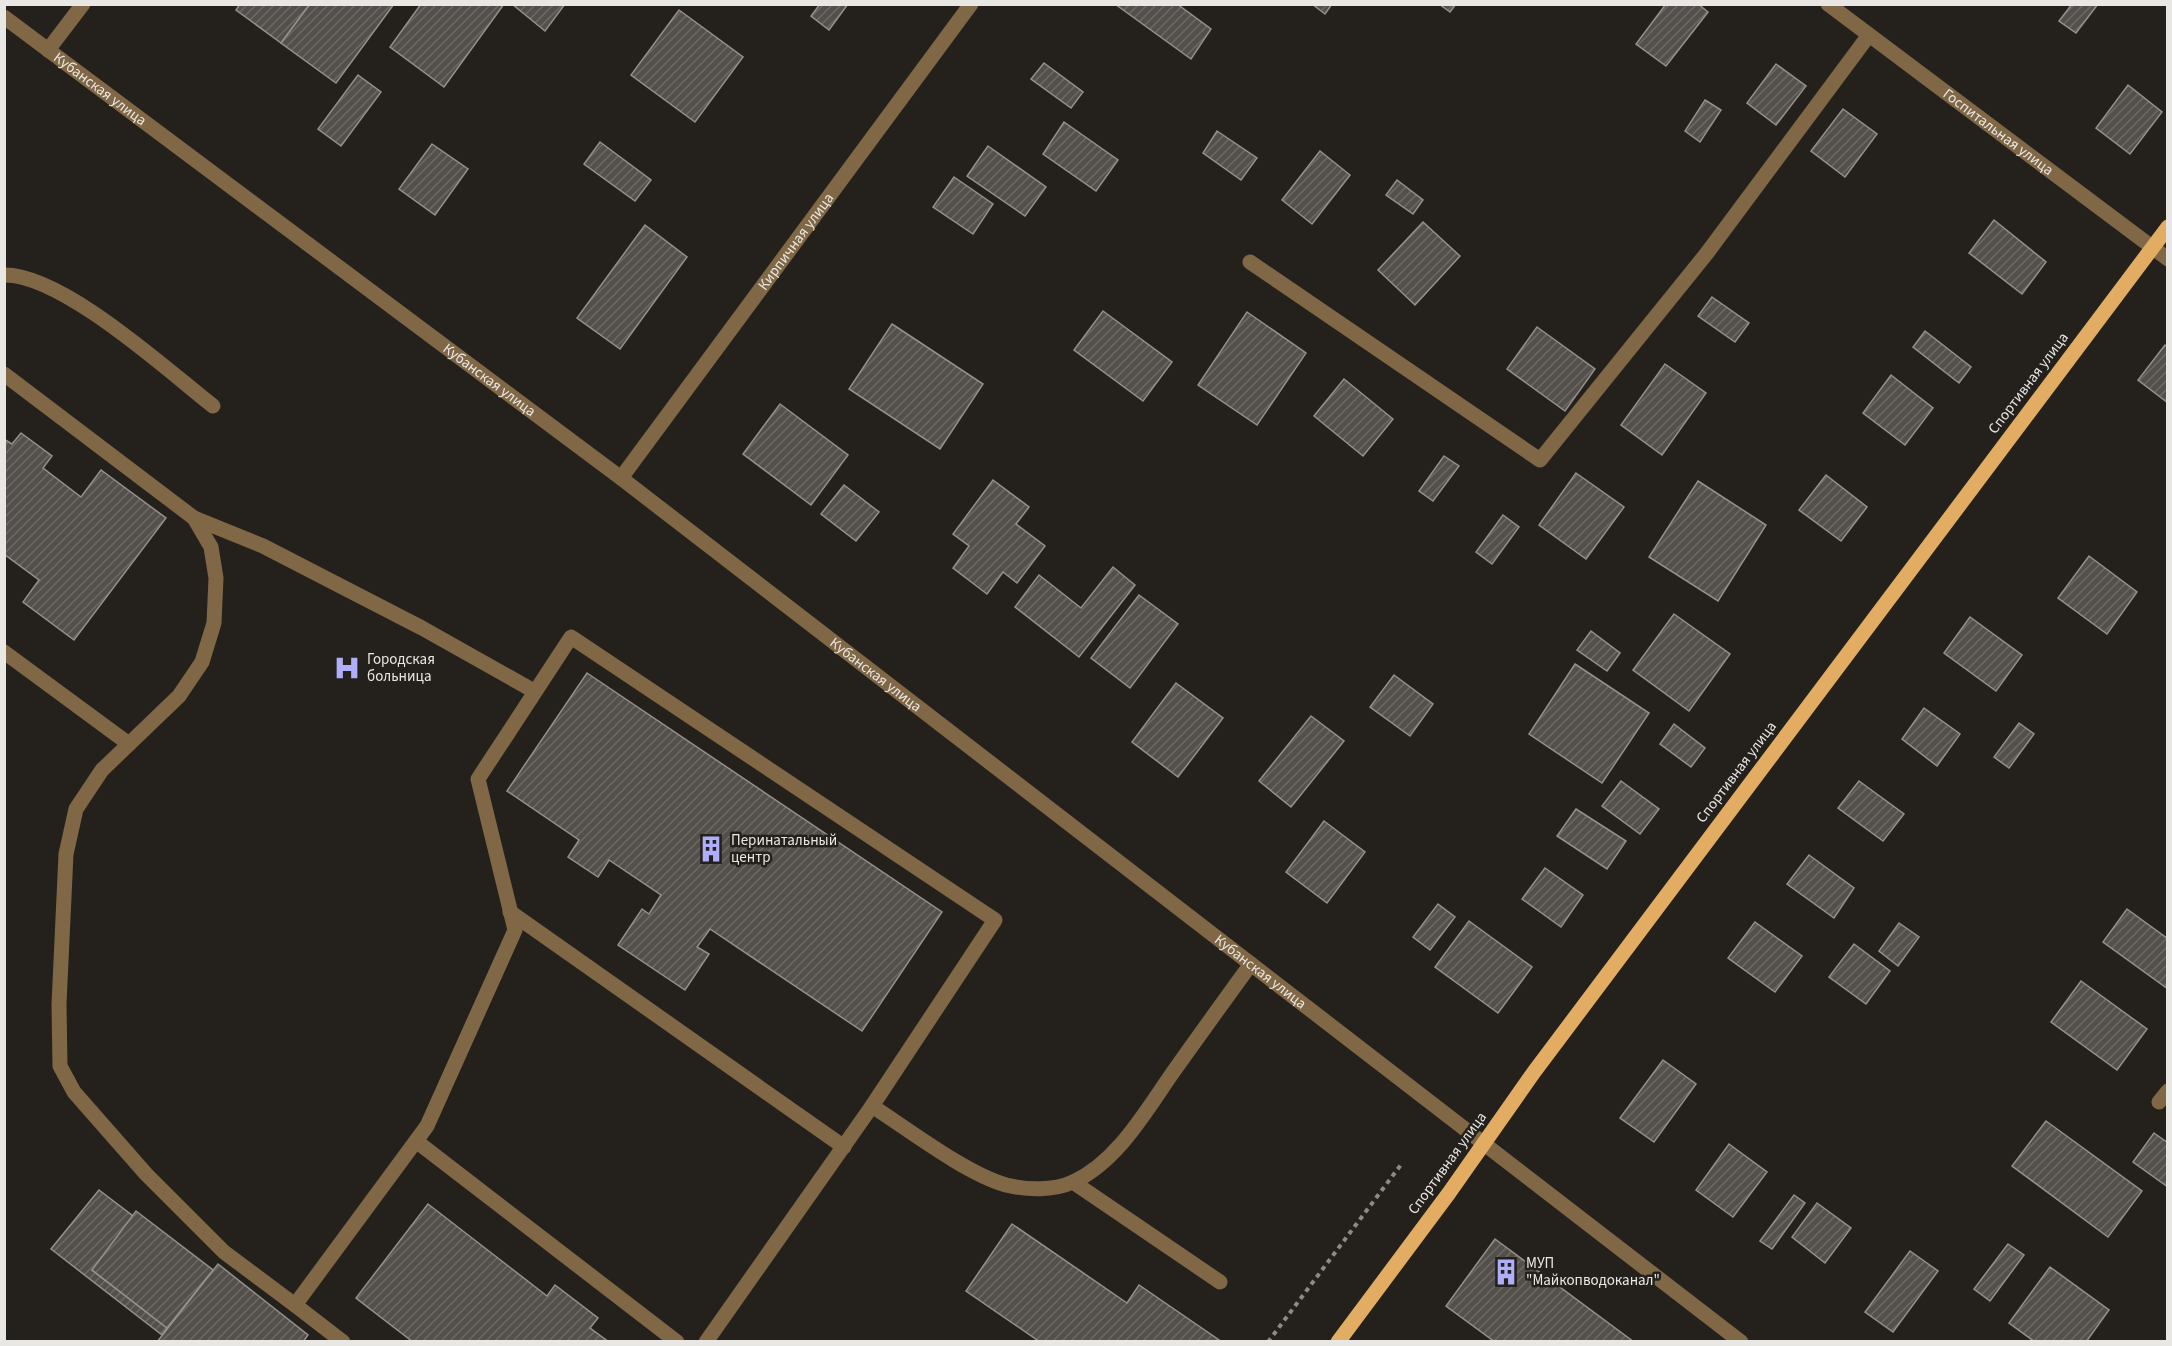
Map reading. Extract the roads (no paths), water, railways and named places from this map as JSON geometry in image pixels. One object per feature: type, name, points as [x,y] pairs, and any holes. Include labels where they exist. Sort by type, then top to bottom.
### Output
[{"type":"main road","name":"Спортивная улица","points":[[1338,1341],[1534,1072],[2168,227]]},
{"type":"street","points":[[48,50],[83,4]]},
{"type":"street","name":"Кирпичная улица","points":[[621,478],[971,4]]},
{"type":"street","name":"Госпитальная улица","points":[[1828,4],[2168,259]]},
{"type":"street","name":"Кубанская улица","points":[[4,17],[621,478],[1483,1144],[1742,1341]]},
{"type":"street","points":[[1250,262],[1540,460],[1707,253],[1869,35]]},
{"type":"street","points":[[4,275],[12,275],[44,285],[88,309],[213,406]]},
{"type":"street","points":[[4,374],[195,518],[263,546],[422,628],[534,691]]},
{"type":"street","points":[[195,518],[211,548],[216,578],[214,622],[202,662],[184,687],[102,770],[76,809],[66,854],[59,1004],[60,1066],[74,1092],[154,1182],[224,1252],[343,1341]]},
{"type":"street","points":[[295,1305],[427,1126],[515,930],[477,779],[571,637],[995,920],[844,1147],[706,1341]]},
{"type":"street","points":[[4,652],[129,744]]},
{"type":"street","points":[[510,912],[844,1147]]},
{"type":"street","points":[[872,1106],[983,1177],[1007,1185],[1033,1189],[1053,1188],[1072,1182],[1090,1172],[1127,1136],[1251,963]]},
{"type":"street","points":[[416,1141],[677,1341]]},
{"type":"street","points":[[1072,1182],[1220,1282]]},
{"type":"place","name":"Городская больница","points":[[347,668]]},
{"type":"place","name":"Перинатальный центр","points":[[711,849]]},
{"type":"place","name":"МУП \"Майкопводоканал\"","points":[[1506,1272]]}]
